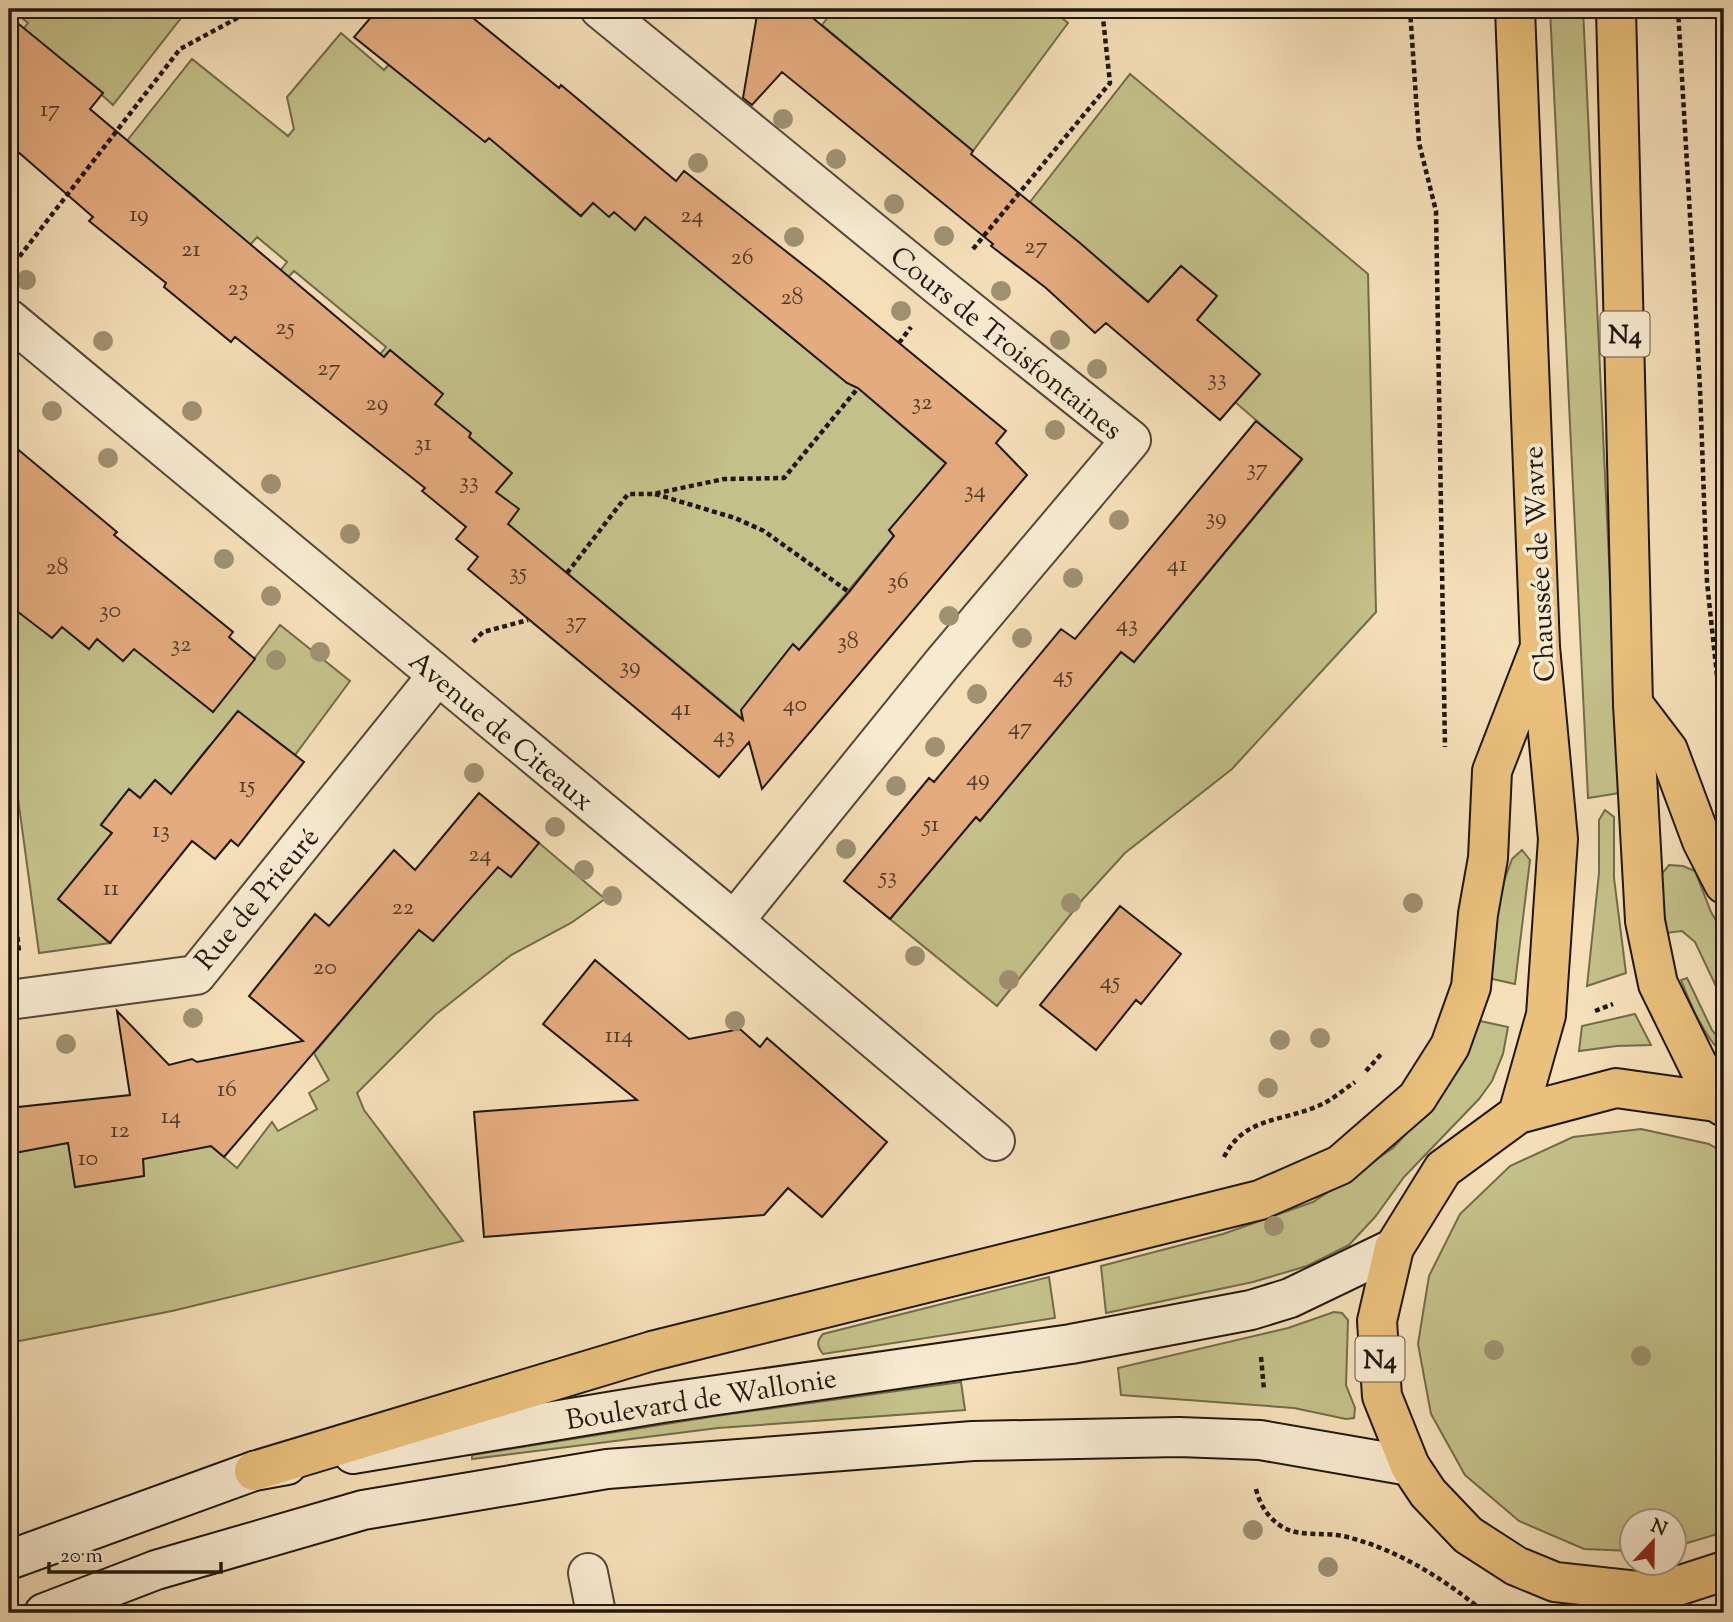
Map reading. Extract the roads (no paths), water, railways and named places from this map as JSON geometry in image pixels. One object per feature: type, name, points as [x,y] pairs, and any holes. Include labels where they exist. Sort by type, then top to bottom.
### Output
[{"type":"main road","name":"Chaussée de Wavre","points":[[1514,9],[1540,647],[1558,839],[1546,1015],[1518,1114]]},
{"type":"main road","name":"N4","points":[[1616,9],[1634,658],[1633,705],[1645,921],[1658,984],[1720,1105]]},
{"type":"main road","points":[[254,1471],[652,1351],[1249,1203],[1340,1165],[1417,1098],[1450,1046],[1471,987],[1478,914],[1488,858],[1492,771],[1540,647]]},
{"type":"main road","points":[[1633,705],[1668,750],[1702,841],[1724,884]]},
{"type":"main road","name":"N4","points":[[1720,1105],[1616,1088],[1518,1114],[1443,1169],[1394,1248],[1377,1321],[1382,1396],[1410,1466],[1428,1493],[1468,1535],[1564,1598],[1656,1593],[1724,1571]]},
{"type":"street","name":"Cours de Troisfontaines","points":[[600,9],[1130,439],[942,664],[734,921]]},
{"type":"street","name":"Avenue de Citeaux","points":[[9,319],[995,1141]]},
{"type":"street","name":"Rue de Prieuré","points":[[17,999],[196,975],[437,676]]},
{"type":"street","name":"Boulevard de Wallonie","points":[[9,1560],[254,1471],[662,1403],[1071,1344],[1251,1310],[1290,1298],[1394,1248]]},
{"type":"street","name":"Boulevard de Wallonie","points":[[44,1613],[156,1570],[363,1510],[607,1469],[973,1441],[1179,1437],[1260,1440],[1410,1466]]},
{"type":"street","points":[[588,1573],[596,1613]]}]
